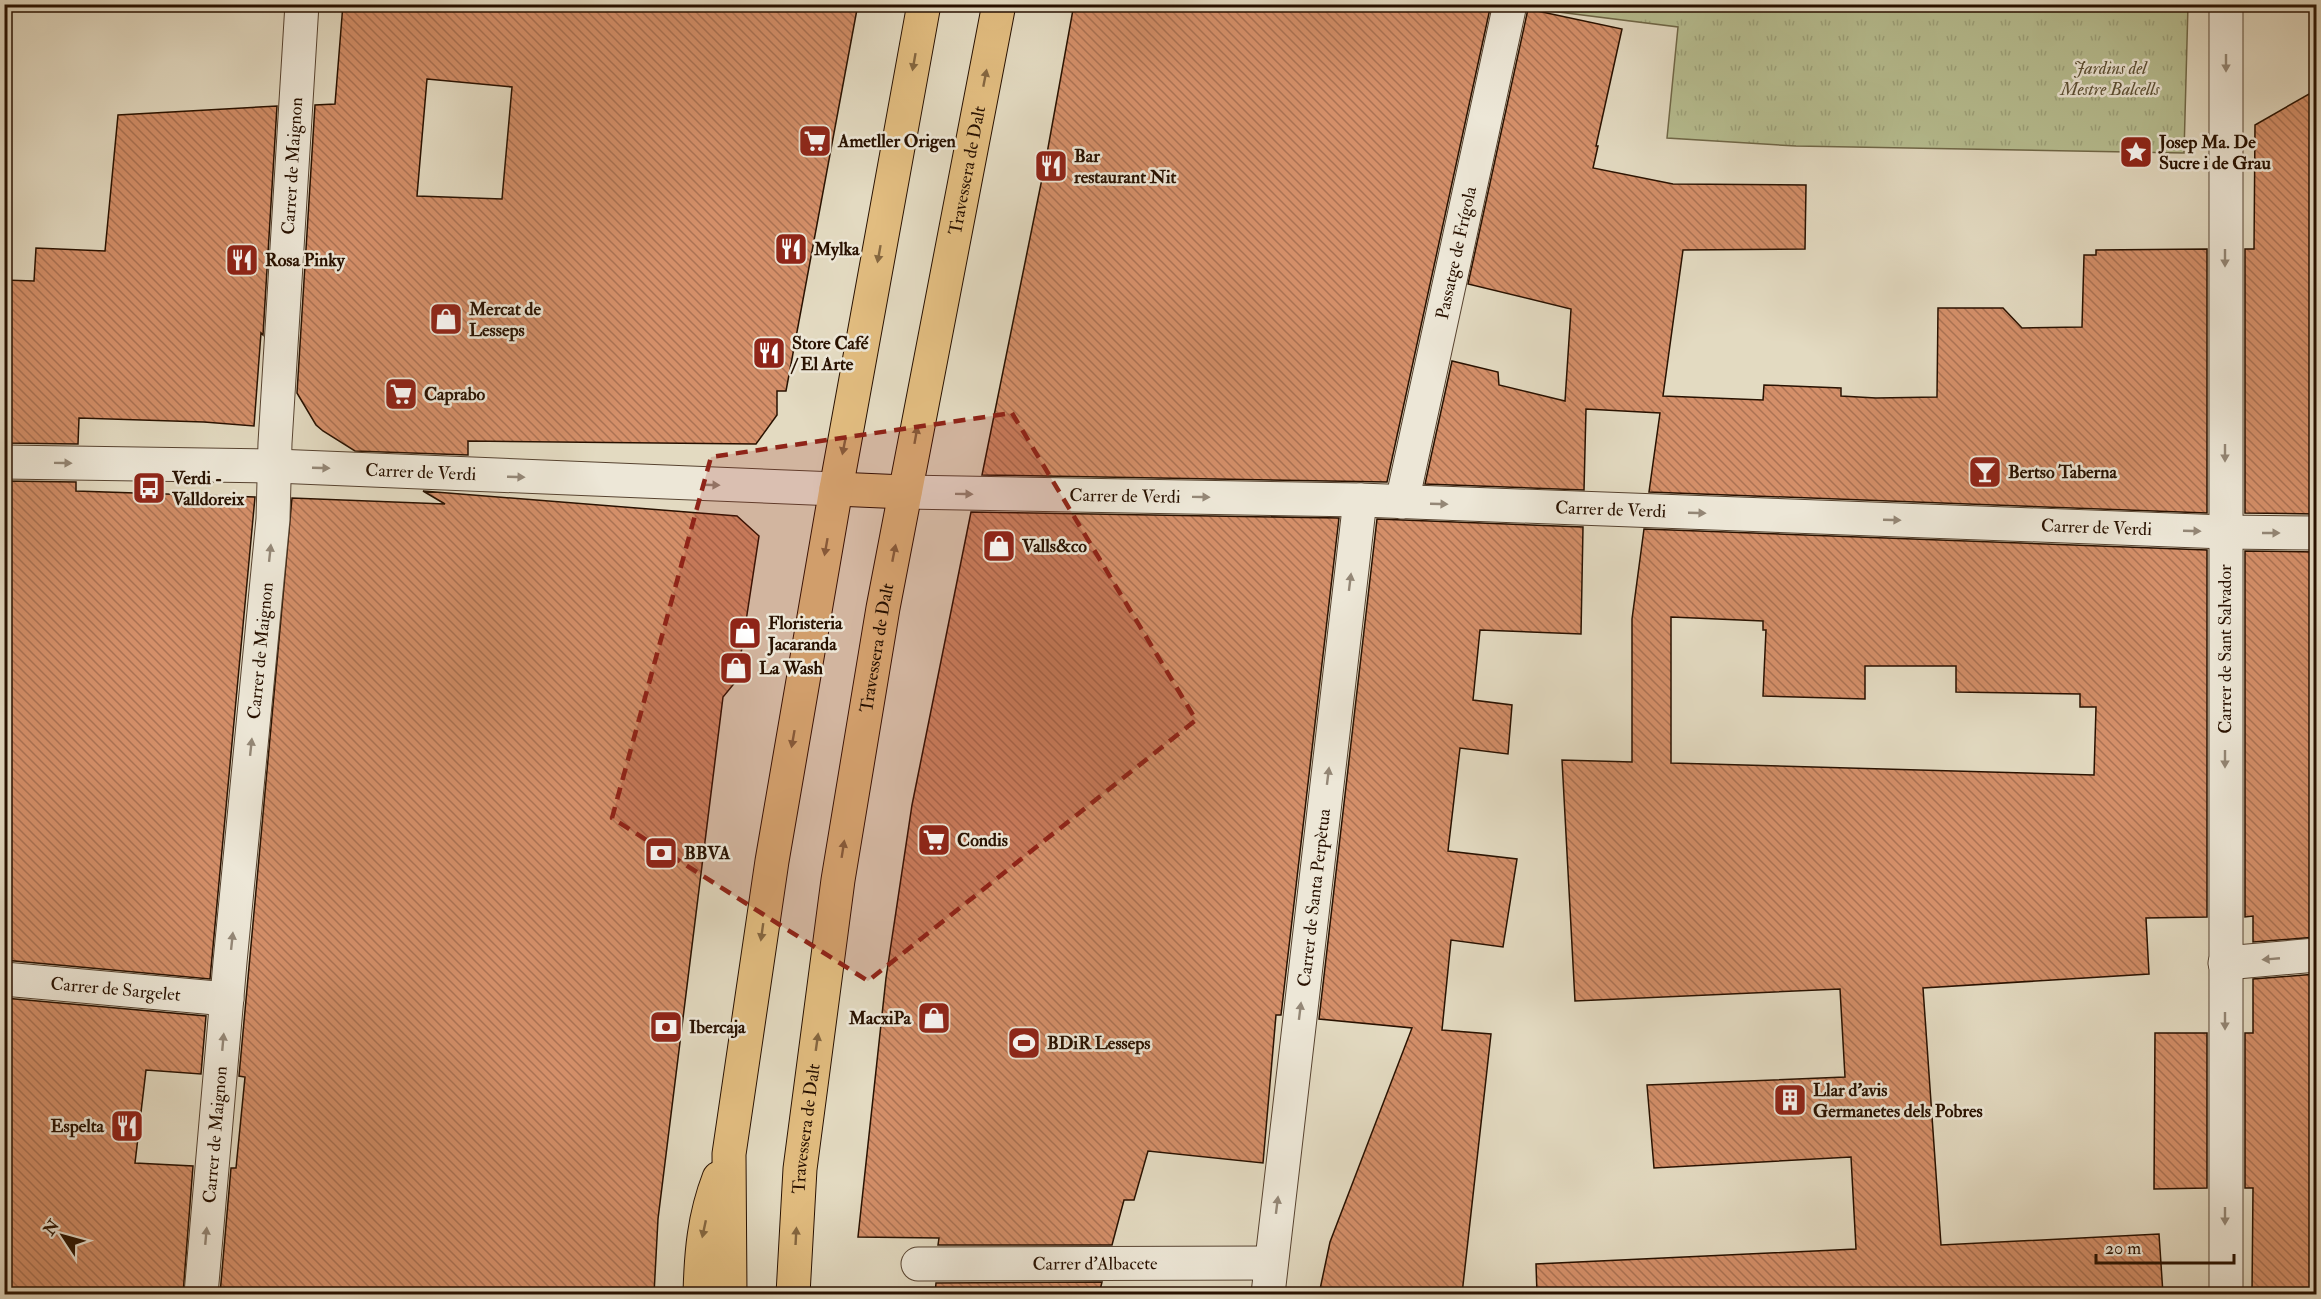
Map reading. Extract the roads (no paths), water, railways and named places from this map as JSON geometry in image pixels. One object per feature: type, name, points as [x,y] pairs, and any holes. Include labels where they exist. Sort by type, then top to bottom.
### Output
[{"type":"main road","points":[[730,1294],[729,1154],[772,861],[836,489],[924,4]]},
{"type":"main road","name":"Travessera de Dalt","points":[[793,1294],[800,1169],[837,892],[883,608],[999,4]]},
{"type":"main road","points":[[836,489],[905,492]]},
{"type":"main road","points":[[700,1294],[701,1245],[711,1198],[729,1154]]},
{"type":"street","name":"Passatge de Frígola","points":[[1402,502],[1510,4]]},
{"type":"street","name":"Carrer de Sant Salvador","points":[[2226,4],[2226,1294]]},
{"type":"street","name":"Carrer de Maignon","points":[[201,1294],[273,519],[274,466],[301,10]]},
{"type":"street","name":"Carrer de Verdi","points":[[4,462],[274,466],[836,489]]},
{"type":"street","name":"Carrer de Verdi","points":[[905,492],[1360,500],[2225,532],[2316,533]]},
{"type":"street","name":"Carrer de Santa Perpètua","points":[[1269,1279],[1360,500]]},
{"type":"street","points":[[2225,963],[2316,955]]},
{"type":"street","name":"Carrer de Sargelet","points":[[4,979],[227,999]]},
{"type":"street","name":"Carrer d'Albacete","points":[[918,1264],[1269,1279]]},
{"type":"place","name":"Ametller Origen","points":[[815,141]]},
{"type":"place","name":"Josep Ma. De Sucre i de Grau","points":[[2136,152]]},
{"type":"place","name":"Bar restaurant Nit","points":[[1051,166]]},
{"type":"place","name":"Mylka","points":[[791,249]]},
{"type":"place","name":"Rosa Pinky","points":[[242,260]]},
{"type":"place","name":"Mercat de Lesseps","points":[[446,319]]},
{"type":"place","name":"Store Café / El Arte","points":[[769,353]]},
{"type":"place","name":"Caprabo","points":[[401,394]]},
{"type":"place","name":"Bertso Taberna","points":[[1985,472]]},
{"type":"place","name":"Verdi - Valldoreix","points":[[149,488]]},
{"type":"place","name":"Valls&co","points":[[999,546]]},
{"type":"place","name":"Floristeria Jacaranda","points":[[745,633]]},
{"type":"place","name":"La Wash","points":[[736,668]]},
{"type":"place","name":"Condis","points":[[934,840]]},
{"type":"place","name":"BBVA","points":[[661,853]]},
{"type":"place","name":"MacxiPa","points":[[934,1018]]},
{"type":"place","name":"Ibercaja","points":[[666,1027]]},
{"type":"place","name":"BDiR Lesseps","points":[[1024,1043]]},
{"type":"place","name":"Llar d'avis Germanetes dels Pobres","points":[[1790,1100]]},
{"type":"place","name":"Espelta","points":[[127,1126]]},
{"type":"park label","name":"Jardins del Mestre Balcells","points":[[2110,78]]}]
